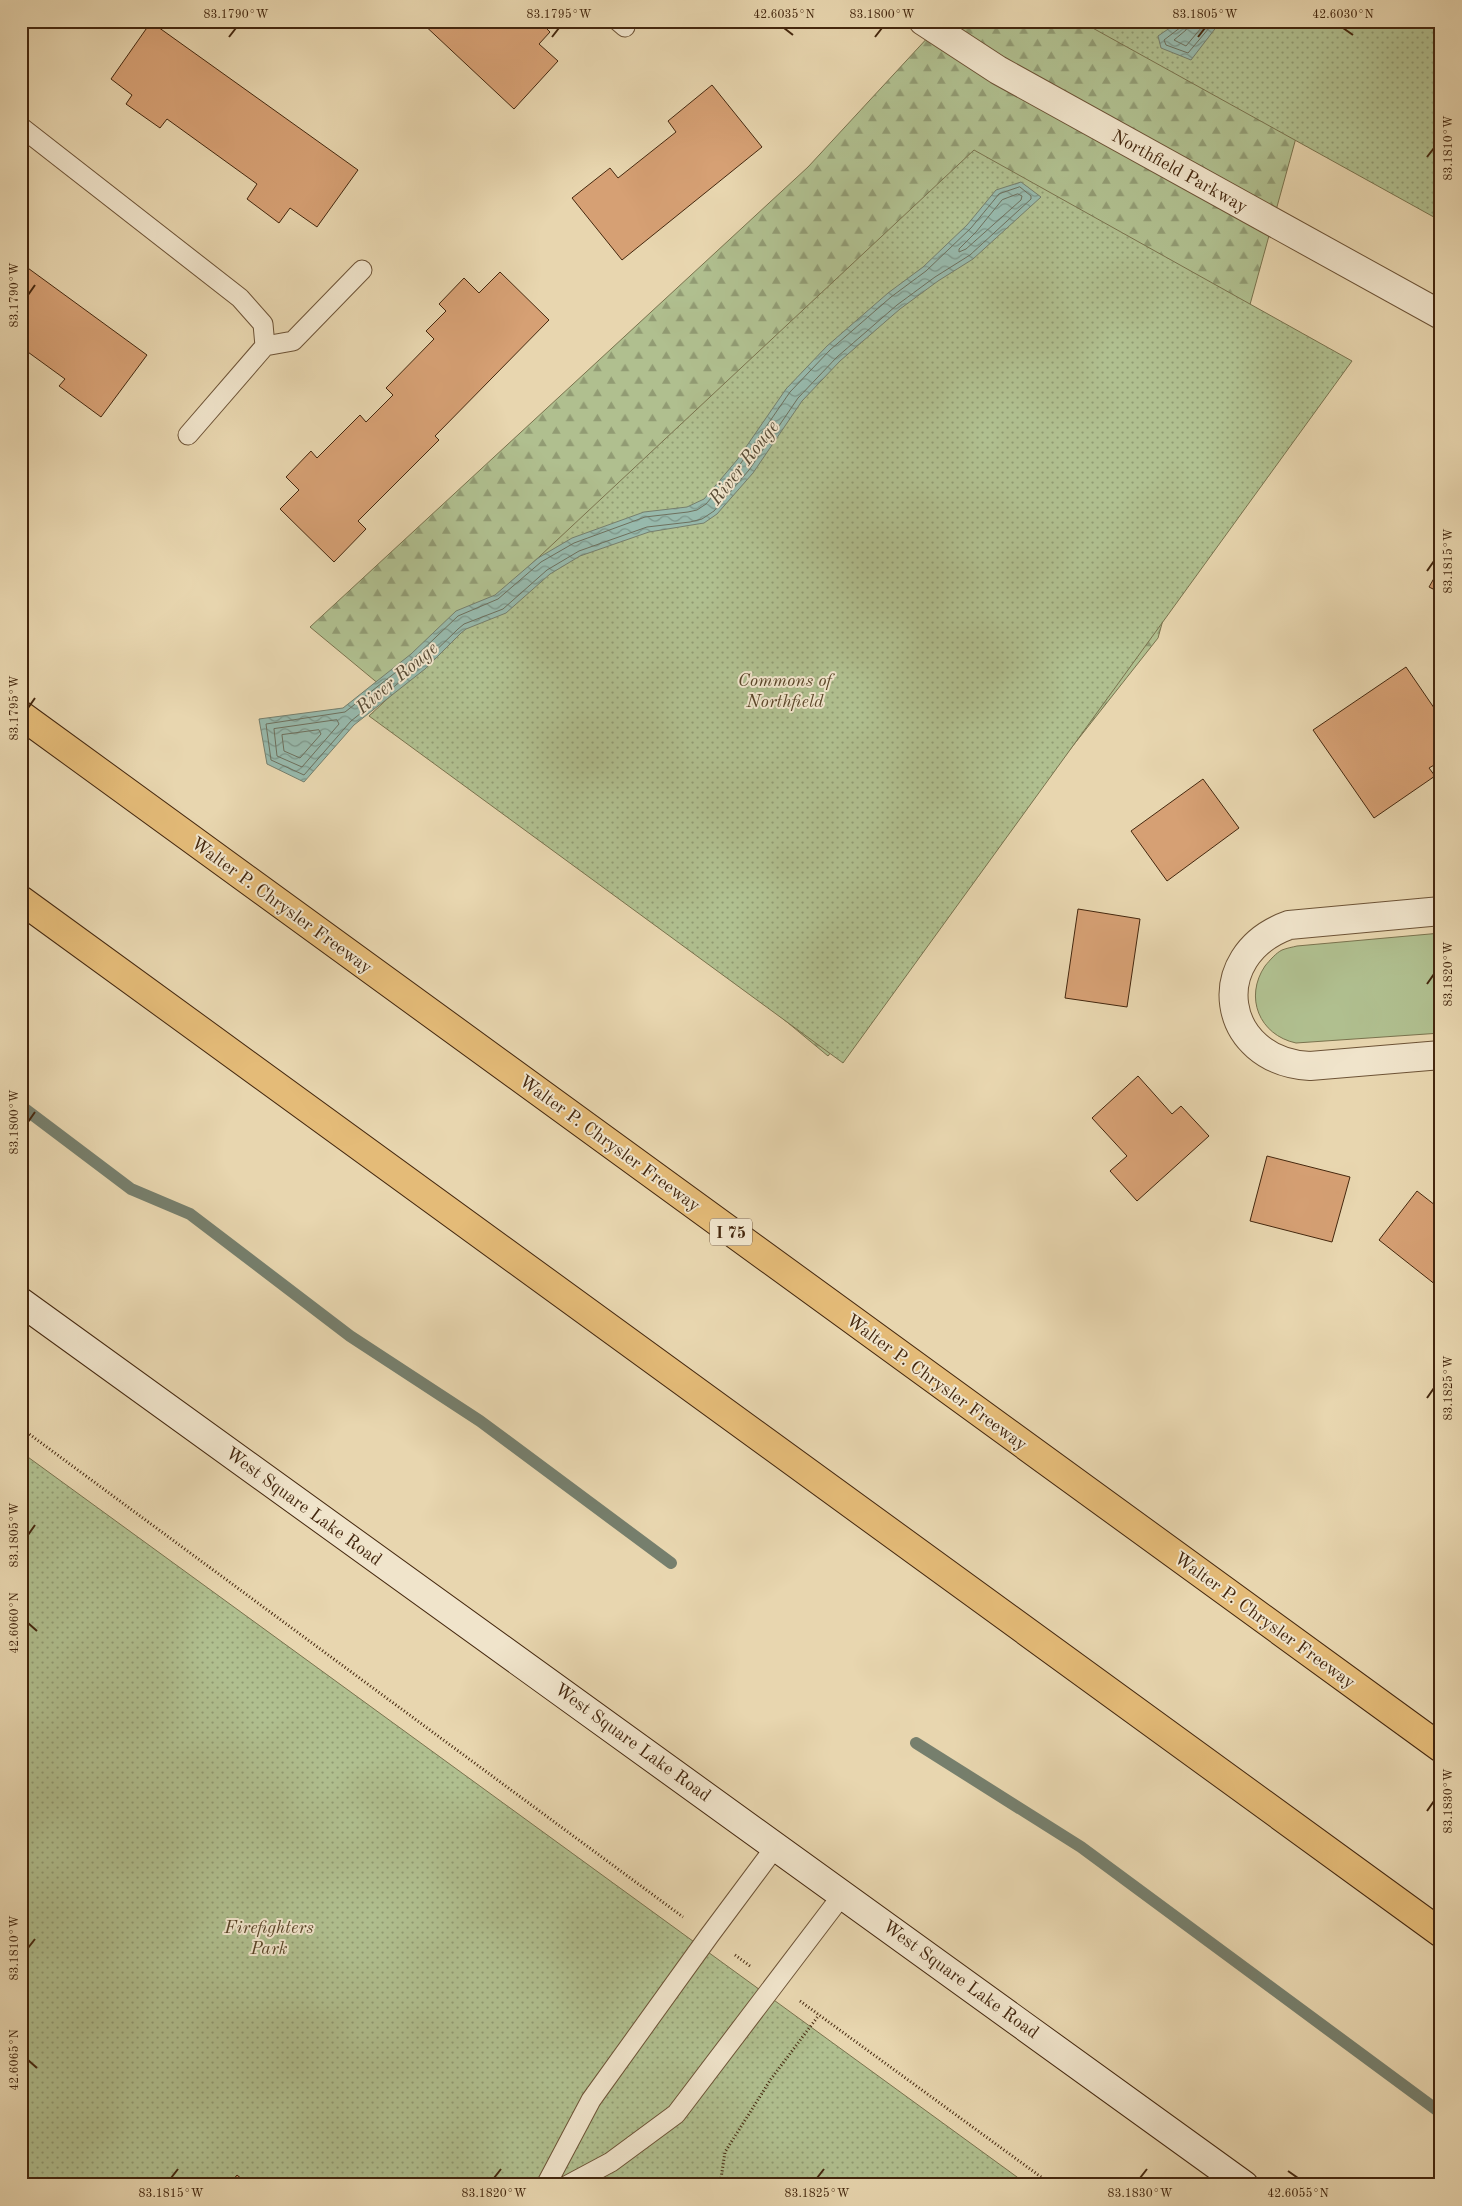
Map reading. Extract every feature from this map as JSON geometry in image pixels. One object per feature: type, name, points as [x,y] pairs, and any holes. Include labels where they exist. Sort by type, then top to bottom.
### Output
[{"type":"highway","name":"Walter P. Chrysler Freeway","points":[[21,715],[1441,1748]]},
{"type":"highway","points":[[21,900],[1441,1933]]},
{"type":"main road","name":"Northfield Parkway","points":[[923,21],[998,70],[1441,315]]},
{"type":"main road","points":[[1441,911],[1289,925],[1274,931],[1251,950],[1240,966],[1233,991],[1234,1007],[1241,1027],[1261,1051],[1294,1065],[1310,1066],[1441,1055]]},
{"type":"main road","name":"West Square Lake Road","points":[[21,1302],[1244,2185]]},
{"type":"lane","points":[[21,127],[240,298],[263,324],[265,346]]},
{"type":"lane","points":[[188,436],[265,346],[293,342],[362,270]]},
{"type":"lane","points":[[546,2185],[591,2100],[776,1846]]},
{"type":"lane","points":[[568,2185],[611,2162],[676,2114],[843,1894]]},
{"type":"path","points":[[21,1428],[687,1920]]},
{"type":"path","points":[[733,1953],[757,1971]]},
{"type":"path","points":[[794,1997],[1052,2185]]},
{"type":"path","points":[[720,2185],[725,2152],[771,2079],[819,2015]]},
{"type":"green space","name":"Commons of Northfield","points":[[943,21],[1384,21],[1315,69],[1158,638],[828,1056],[310,627],[808,167]]},
{"type":"green space","points":[[1080,21],[1441,21],[1441,221]]},
{"type":"green space","name":"Commons of Northfield","points":[[974,150],[1352,361],[843,1063],[369,716]]},
{"type":"green space","points":[[1441,933],[1441,1033],[1296,1043],[1283,1039],[1273,1032],[1264,1023],[1259,1013],[1256,1002],[1256,990],[1259,978],[1265,966],[1282,950],[1297,946]]},
{"type":"green space","name":"Firefighters Park","points":[[21,1452],[1028,2185],[21,2185]]},
{"type":"water","points":[[1180,21],[1221,21],[1191,60],[1161,48],[1158,36]]},
{"type":"water","name":"River Rouge","points":[[1021,182],[1041,197],[973,259],[938,281],[900,309],[840,361],[802,401],[753,473],[717,514],[704,523],[649,532],[580,556],[550,574],[506,613],[466,629],[461,633],[425,669],[354,725],[304,782],[267,764],[259,719],[343,708],[411,654],[456,611],[495,595],[538,558],[572,538],[644,512],[687,507],[704,499],[737,460],[786,389],[827,346],[888,293],[923,267],[967,225],[996,190]]},
{"type":"building","points":[[420,21],[539,21],[550,32],[539,44],[558,61],[514,109]]},
{"type":"building","points":[[151,22],[358,170],[317,227],[290,208],[279,223],[247,199],[257,184],[167,119],[160,128],[126,104],[132,95],[111,79]]},
{"type":"building","points":[[712,85],[762,147],[622,260],[572,198],[610,168],[618,178],[676,132],[668,121]]},
{"type":"building","points":[[21,263],[147,355],[101,417],[59,386],[65,379],[21,347]]},
{"type":"building","points":[[500,272],[549,320],[435,436],[439,440],[358,521],[366,529],[334,562],[280,509],[299,490],[286,477],[311,451],[317,458],[360,415],[366,422],[393,395],[386,388],[434,339],[426,331],[446,311],[439,304],[464,278],[479,293]]},
{"type":"building","points":[[1441,566],[1441,593],[1429,587]]},
{"type":"building","points":[[1406,667],[1441,718],[1441,761],[1429,768],[1435,776],[1374,818],[1313,730]]},
{"type":"building","points":[[1203,779],[1239,828],[1167,881],[1131,831]]},
{"type":"building","points":[[1078,909],[1140,919],[1127,1007],[1065,998]]},
{"type":"building","points":[[1138,1076],[1172,1114],[1181,1106],[1209,1136],[1137,1201],[1110,1171],[1127,1156],[1092,1118]]},
{"type":"building","points":[[1267,1156],[1350,1177],[1332,1242],[1250,1221]]},
{"type":"building","points":[[1417,1191],[1441,1208],[1441,1289],[1379,1240]]},
{"type":"building","points":[[237,2175],[249,2185],[229,2185]]},
{"type":"waterway","points":[[21,1106],[131,1189],[190,1214],[350,1336],[480,1421],[671,1563]]},
{"type":"waterway","points":[[916,1743],[1081,1847],[1441,2113]]}]
